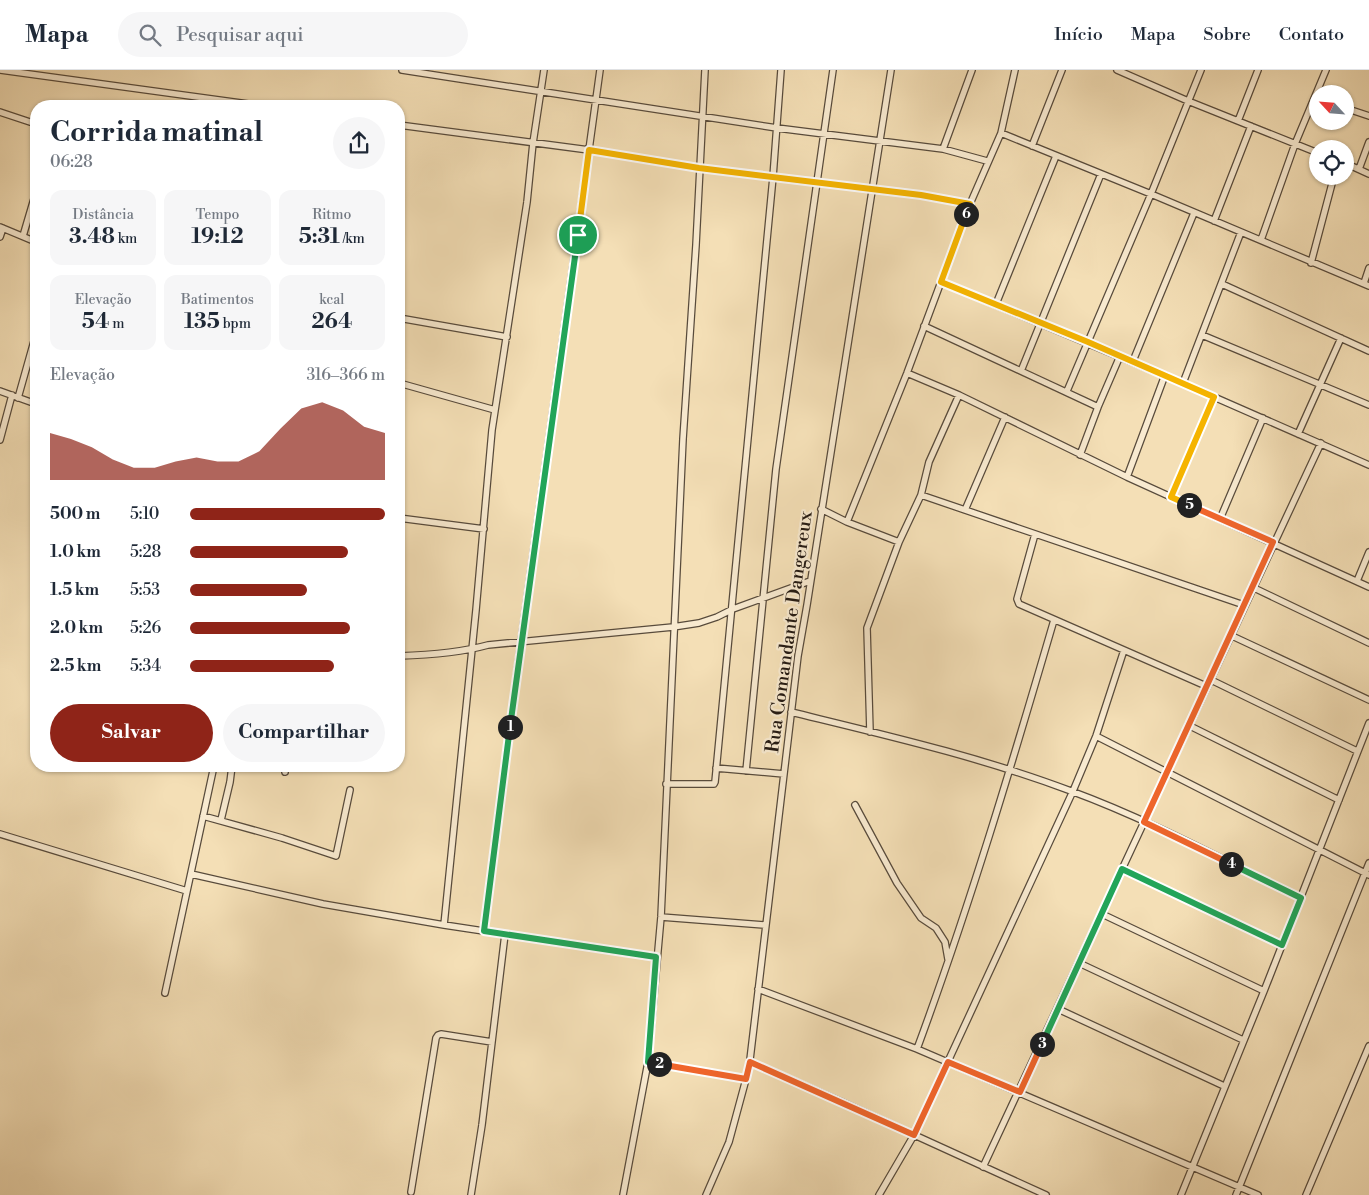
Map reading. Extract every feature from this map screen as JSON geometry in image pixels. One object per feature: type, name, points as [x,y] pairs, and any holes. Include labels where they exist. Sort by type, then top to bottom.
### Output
[{"type":"street","points":[[0,70],[218,100]]},
{"type":"street","points":[[402,70],[777,128],[943,149],[987,160]]},
{"type":"street","points":[[444,925],[484,530],[492,430],[527,202],[533,143],[544,70]]},
{"type":"street","points":[[484,931],[521,642],[600,70]]},
{"type":"street","points":[[624,1195],[648,1062],[661,917],[673,627],[705,70]]},
{"type":"street","points":[[666,784],[714,784],[773,177],[781,70]]},
{"type":"street","points":[[746,771],[776,469],[833,70]]},
{"type":"street","name":"Rua Comandante Dangereux","points":[[706,1195],[729,1142],[750,1062],[798,656],[891,70]]},
{"type":"street","points":[[943,149],[972,70]]},
{"type":"street","points":[[847,522],[907,374],[987,160],[1001,133],[1015,70]]},
{"type":"street","points":[[1032,146],[1062,70]]},
{"type":"street","points":[[1117,70],[1309,149]]},
{"type":"street","points":[[1067,391],[1151,194],[1201,70]]},
{"type":"street","points":[[1238,121],[1258,70]]},
{"type":"street","points":[[1321,85],[1326,70]]},
{"type":"street","points":[[1354,111],[1369,116]]},
{"type":"street","points":[[0,112],[30,122]]},
{"type":"street","points":[[1260,240],[1295,144],[1309,114]]},
{"type":"street","points":[[405,126],[589,150],[699,168],[921,195],[970,204]]},
{"type":"street","points":[[1214,221],[1251,126]]},
{"type":"street","points":[[1001,133],[1366,285],[1369,268]]},
{"type":"street","points":[[1359,170],[1369,142]]},
{"type":"street","points":[[996,304],[1056,156]]},
{"type":"street","points":[[1354,168],[1369,174]]},
{"type":"street","points":[[1021,371],[1101,174]]},
{"type":"street","points":[[1311,263],[1332,185]]},
{"type":"street","points":[[23,236],[30,212]]},
{"type":"street","points":[[1133,362],[1194,213]]},
{"type":"street","points":[[0,237],[1,228],[30,239]]},
{"type":"street","points":[[1183,383],[1241,232]]},
{"type":"street","points":[[941,282],[1088,342],[1369,465]]},
{"type":"street","points":[[1222,284],[1369,350]]},
{"type":"street","points":[[405,319],[507,337]]},
{"type":"street","points":[[924,326],[1098,407]]},
{"type":"street","points":[[1202,334],[1369,405]]},
{"type":"street","points":[[1298,434],[1341,338]]},
{"type":"street","points":[[18,398],[30,355]]},
{"type":"street","points":[[1080,455],[1120,356]]},
{"type":"street","points":[[907,374],[959,395],[1080,455],[1369,587]]},
{"type":"street","points":[[1127,477],[1165,375]]},
{"type":"street","points":[[405,385],[496,410]]},
{"type":"street","points":[[0,391],[30,402]]},
{"type":"street","points":[[870,732],[867,628],[900,542],[921,495],[929,462],[959,395]]},
{"type":"street","points":[[0,440],[12,396]]},
{"type":"street","points":[[1171,497],[1214,397]]},
{"type":"street","points":[[965,510],[1005,417]]},
{"type":"street","points":[[1220,519],[1263,418]]},
{"type":"street","points":[[984,1167],[1252,587],[1321,443]]},
{"type":"street","points":[[921,495],[1244,605]]},
{"type":"street","points":[[821,509],[847,522],[900,542]]},
{"type":"street","points":[[405,519],[484,530]]},
{"type":"street","points":[[1035,534],[1017,599],[1019,604],[1206,686]]},
{"type":"street","points":[[1357,581],[1369,552]]},
{"type":"street","points":[[405,656],[472,649],[488,645],[673,627],[708,620],[732,609],[810,581]]},
{"type":"street","points":[[1252,587],[1369,643]]},
{"type":"street","points":[[917,1049],[949,960],[1010,769],[1054,620]]},
{"type":"street","points":[[1230,635],[1369,700]]},
{"type":"street","points":[[879,1195],[914,1135],[1073,791],[1096,736],[1124,650]]},
{"type":"street","points":[[1210,679],[1357,751]]},
{"type":"street","points":[[791,712],[1010,769],[1073,791],[1144,822],[1301,898]]},
{"type":"street","points":[[1181,1195],[1264,991],[1369,723]]},
{"type":"street","points":[[1188,725],[1339,800]]},
{"type":"street","points":[[1096,736],[1367,874]]},
{"type":"street","points":[[716,768],[784,774]]},
{"type":"street","points":[[165,993],[213,772]]},
{"type":"street","points":[[221,820],[231,772]]},
{"type":"street","points":[[203,816],[336,856],[350,790]]},
{"type":"street","points":[[855,805],[897,882],[921,918],[936,928],[945,942],[949,960]]},
{"type":"street","points":[[0,834],[187,891]]},
{"type":"street","points":[[1236,1195],[1367,874],[1369,863]]},
{"type":"street","points":[[1122,869],[1282,945]]},
{"type":"street","points":[[191,874],[323,904],[444,925],[656,957]]},
{"type":"street","points":[[1102,914],[1264,991]]},
{"type":"street","points":[[661,917],[765,925]]},
{"type":"street","points":[[471,1195],[482,1125],[505,934]]},
{"type":"street","points":[[1079,963],[1243,1040]]},
{"type":"street","points":[[758,989],[917,1049],[1258,1195]]},
{"type":"street","points":[[1058,1008],[1224,1086]]},
{"type":"street","points":[[411,1192],[436,1038],[438,1035],[492,1042]]},
{"type":"street","points":[[1306,1195],[1369,1046]]},
{"type":"street","points":[[648,1062],[746,1079]]},
{"type":"street","points":[[750,1062],[1046,1195]]},
{"type":"route","points":[[589,150],[699,168],[921,195],[970,204],[941,282],[1174,378],[1214,397],[1171,497],[1273,542],[1144,822],[1301,898],[1282,945],[1122,869],[1020,1092],[948,1062],[914,1135],[750,1062],[746,1079],[648,1062],[656,957],[484,931],[521,642],[578,235],[589,150]]}]
